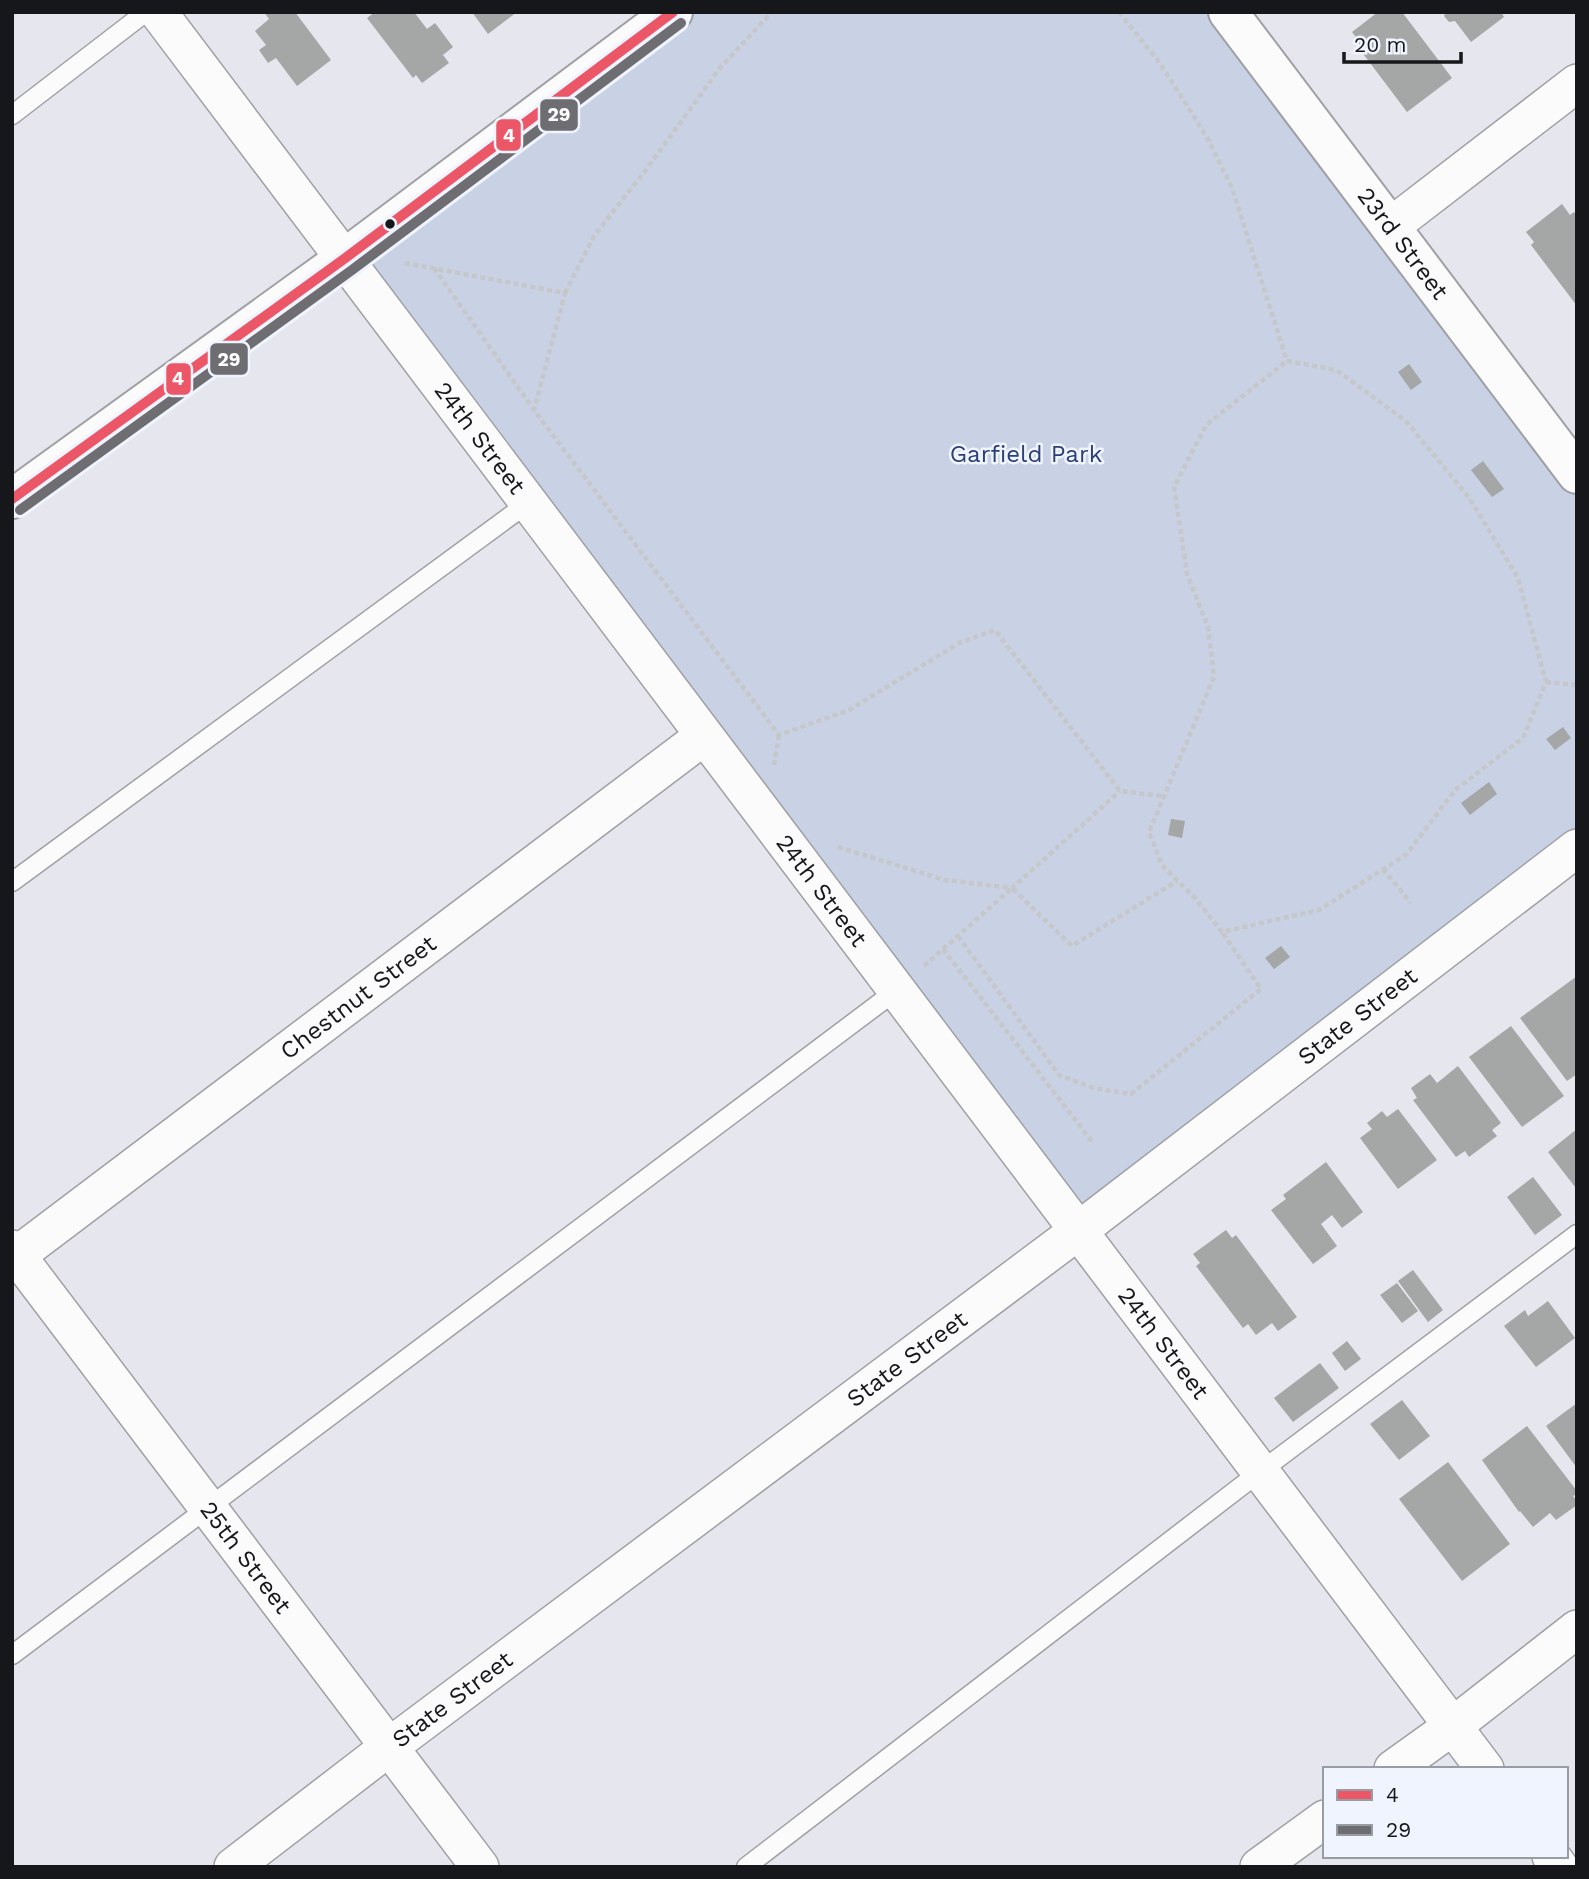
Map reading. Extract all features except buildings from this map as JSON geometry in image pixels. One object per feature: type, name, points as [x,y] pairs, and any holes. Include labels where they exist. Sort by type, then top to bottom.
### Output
[{"type":"main road","points":[[12,499],[344,259],[673,12]]},
{"type":"main road","name":"23rd Street","points":[[1228,12],[1577,474]]},
{"type":"street","name":"24th Street","points":[[158,12],[1484,1767]]},
{"type":"street","points":[[1390,227],[1577,83]]},
{"type":"street","name":"Chestnut Street","points":[[14,1254],[705,736]]},
{"type":"street","name":"State Street","points":[[233,1867],[1078,1231],[1577,848]]},
{"type":"street","name":"25th Street","points":[[14,1254],[480,1867]]},
{"type":"street","points":[[1397,1767],[1577,1629]]},
{"type":"street","points":[[1259,1867],[1323,1820]]},
{"type":"lane","points":[[12,115],[146,12]]},
{"type":"lane","points":[[12,882],[528,503]]},
{"type":"lane","points":[[12,1655],[897,990]]},
{"type":"lane","points":[[746,1867],[1261,1471],[1577,1234]]},
{"type":"path","points":[[534,410],[565,293],[594,236],[720,68],[772,12]]},
{"type":"path","points":[[1119,12],[1166,73],[1207,137],[1226,175],[1287,361]]},
{"type":"path","points":[[404,262],[565,293]]},
{"type":"path","points":[[434,268],[534,410],[779,735],[772,774]]},
{"type":"path","points":[[958,936],[1059,1075],[1093,1088],[1131,1094],[1261,989],[1195,898],[1162,865],[1149,832],[1214,677],[1208,627],[1187,574],[1174,487],[1206,425],[1287,361],[1336,370],[1406,421],[1470,499],[1518,578],[1546,681],[1523,738],[1455,790],[1407,854],[1319,910],[1222,932]]},
{"type":"path","points":[[779,735],[849,710],[961,642],[995,630],[1120,791],[1164,796]]},
{"type":"path","points":[[1546,681],[1577,685]]},
{"type":"path","points":[[897,990],[1120,791]]},
{"type":"path","points":[[830,838],[838,848],[945,880],[1012,888],[1072,946],[1177,881]]},
{"type":"path","points":[[1383,869],[1411,903]]},
{"type":"path","points":[[943,949],[1094,1144]]},
{"type":"green space","name":"Garfield Park","points":[[673,12],[1228,12],[1577,474],[1577,848],[1078,1231],[344,259]]},
{"type":"transit line","name":"4","points":[[12,499],[344,259],[673,12]]},
{"type":"transit line","name":"29","points":[[20,510],[352,270],[681,23]]}]
